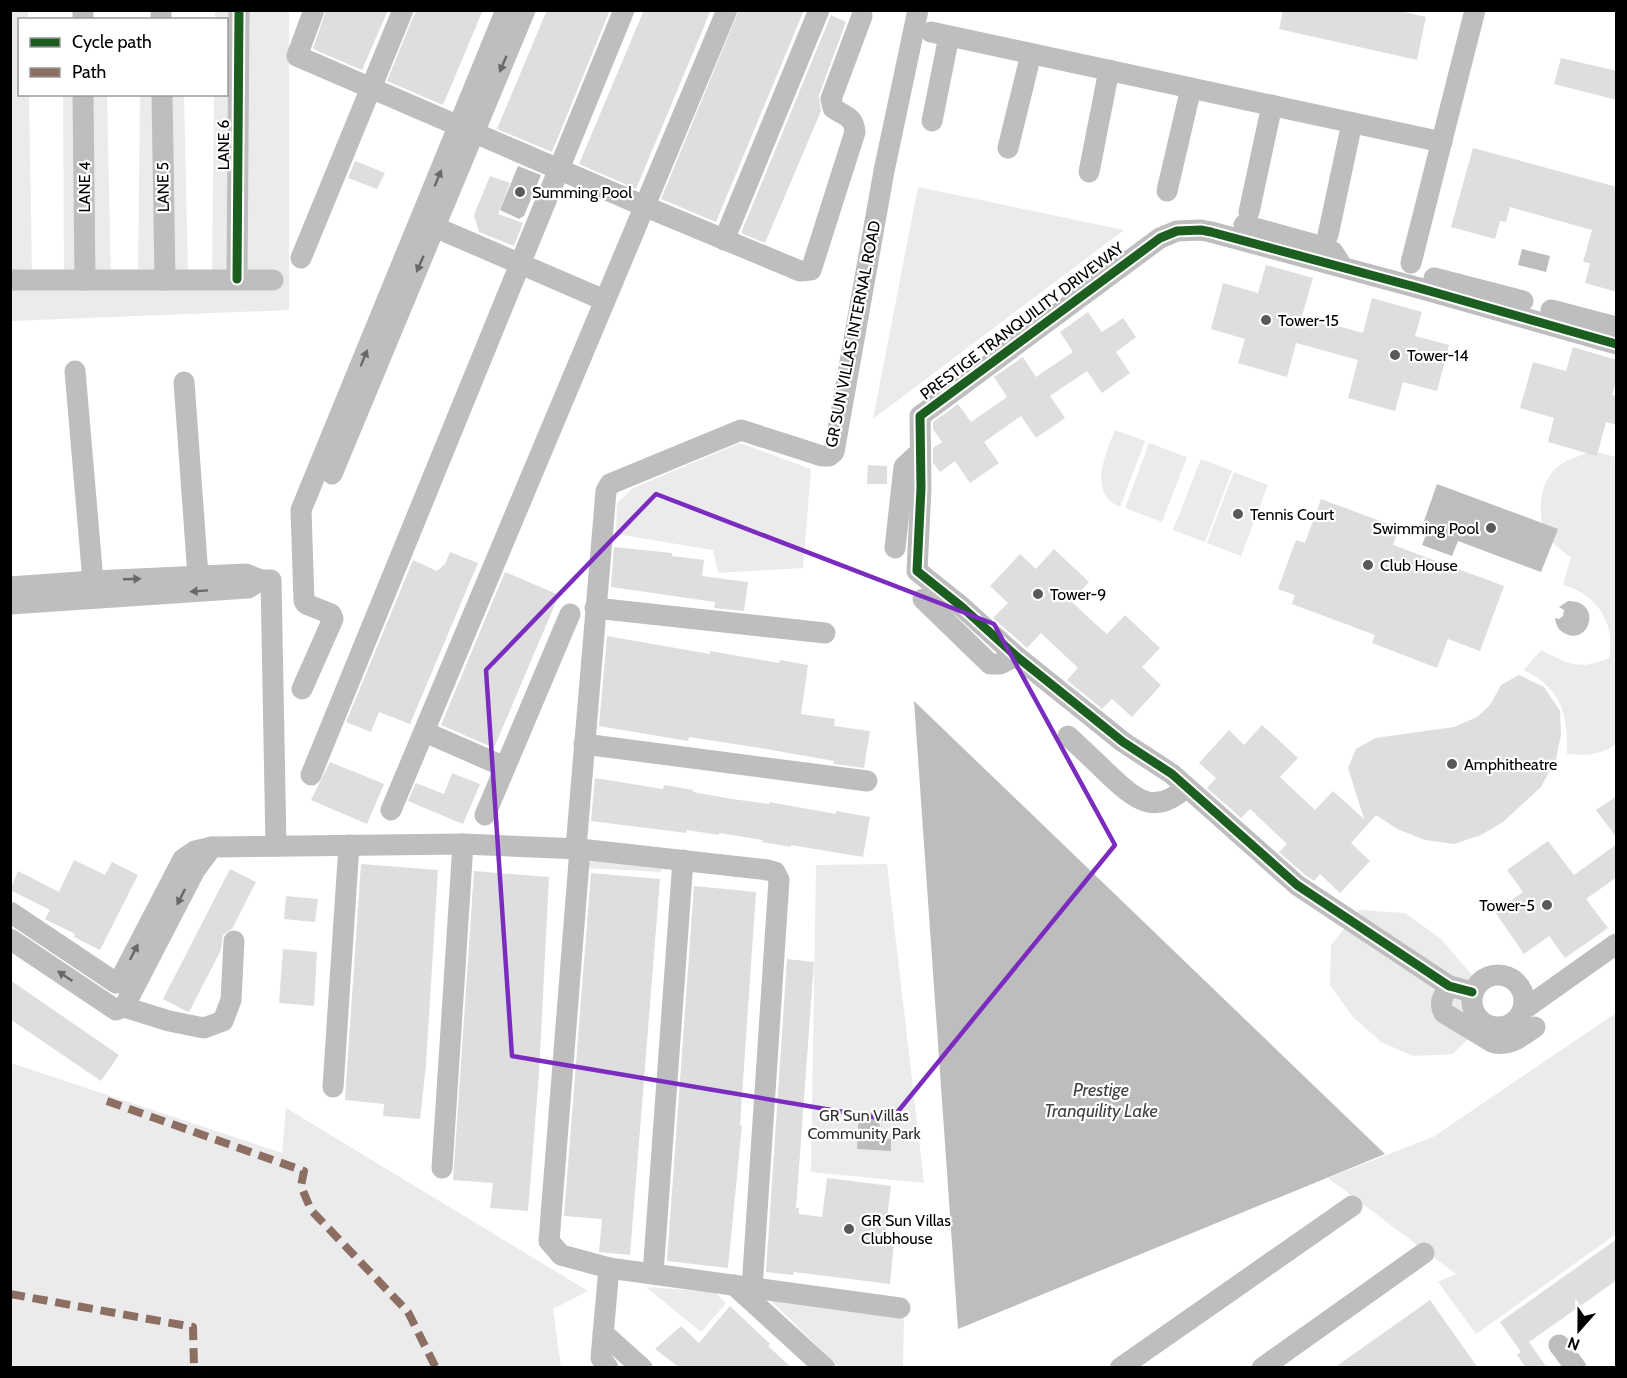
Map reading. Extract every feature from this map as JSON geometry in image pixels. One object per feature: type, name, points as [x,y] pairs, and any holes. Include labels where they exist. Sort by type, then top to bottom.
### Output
[{"type":"street","name":"LANE 6","points":[[237,279],[239,10]]},
{"type":"street","points":[[314,10],[297,56],[800,271],[811,270],[855,132],[853,121],[849,116],[833,108],[831,99],[858,12]]},
{"type":"street","points":[[301,258],[403,10]]},
{"type":"street","points":[[302,689],[333,618],[331,614],[304,601],[306,518],[467,128],[506,10]]},
{"type":"street","points":[[467,128],[525,10]]},
{"type":"street","points":[[311,775],[624,10]]},
{"type":"street","points":[[391,810],[727,10]]},
{"type":"street","points":[[724,240],[819,10]]},
{"type":"street","name":"GR SUN VILLAS INTERNAL ROAD","points":[[900,1308],[609,1268],[561,1255],[549,1241],[584,744],[606,491],[610,484],[741,430],[822,456],[829,456],[834,452],[884,171],[918,10]]},
{"type":"street","points":[[1411,263],[1475,10]]},
{"type":"street","points":[[932,121],[940,34],[1442,142]]},
{"type":"street","points":[[1008,148],[1031,54]]},
{"type":"street","points":[[1089,172],[1109,70]]},
{"type":"street","points":[[1167,191],[1191,88]]},
{"type":"street","name":"LANE 4","points":[[83,96],[85,280]]},
{"type":"street","name":"LANE 5","points":[[162,96],[165,280]]},
{"type":"street","points":[[1272,105],[1247,218],[1324,247],[1333,252],[1340,267]]},
{"type":"street","points":[[1328,235],[1352,123]]},
{"type":"street","points":[[428,224],[604,300]]},
{"type":"street","name":"PRESTIGE TRANQUILITY DRIVEWAY","points":[[1472,992],[1449,986],[1297,885],[1172,774],[1123,742],[1016,656],[962,607],[917,571],[921,488],[920,416],[1160,238],[1178,231],[1201,230],[1617,344]]},
{"type":"street","points":[[1419,288],[1427,279],[1438,278],[1523,301]]},
{"type":"street","points":[[10,280],[273,280]]},
{"type":"street","points":[[1551,310],[1617,327]]},
{"type":"street","points":[[75,370],[93,581]]},
{"type":"street","points":[[184,382],[198,576]]},
{"type":"street","points":[[895,548],[904,466],[920,452]]},
{"type":"street","points":[[10,587],[246,574],[261,580],[271,580],[276,846]]},
{"type":"street","points":[[10,604],[248,588],[261,580]]},
{"type":"street","points":[[922,599],[990,664],[1000,664],[1016,656]]},
{"type":"street","points":[[595,608],[825,633]]},
{"type":"street","points":[[485,815],[570,614]]},
{"type":"street","points":[[425,732],[505,767]]},
{"type":"street","points":[[1068,736],[1134,797],[1143,801],[1164,801],[1186,787]]},
{"type":"street","points":[[584,744],[867,781]]},
{"type":"street","points":[[441,1168],[463,844]]},
{"type":"street","points":[[116,983],[120,980],[183,859],[195,851],[212,847],[463,844],[578,848],[775,872],[779,880],[743,1286],[825,1368]]},
{"type":"street","points":[[333,1087],[349,845]]},
{"type":"street","points":[[123,1008],[195,870],[212,847]]},
{"type":"street","points":[[653,1274],[683,860]]},
{"type":"street","points":[[10,912],[116,983],[123,1008]]},
{"type":"street","points":[[10,939],[117,1010],[123,1008],[204,1028],[223,1021],[231,1000],[234,941]]},
{"type":"street","points":[[1449,986],[1441,1005],[1444,1012],[1492,1042],[1508,1044],[1529,1019],[1617,944]]},
{"type":"street","points":[[1501,974],[1510,977],[1521,988],[1529,1019],[1518,1018],[1503,1027],[1494,1026],[1478,1018],[1471,1001],[1472,992],[1484,978],[1501,974]]},
{"type":"street","points":[[1120,1368],[1352,1206]]},
{"type":"street","points":[[1262,1368],[1424,1253]]},
{"type":"street","points":[[608,1368],[602,1358],[609,1268]]},
{"type":"street","points":[[603,1333],[642,1368]]},
{"type":"street","points":[[1559,1345],[1576,1368]]},
{"type":"highlighted area","points":[[656,494],[994,624],[1115,845],[891,1120],[512,1056],[486,670]]},
{"type":"green space","points":[[11,11],[28,11],[28,18],[18,18],[18,96],[29,96],[32,274],[11,275]]},
{"type":"green space","points":[[215,11],[235,11],[237,275],[212,275],[214,96],[228,96],[228,18],[215,18]]},
{"type":"green space","points":[[247,11],[289,11],[289,310],[11,321],[10,280],[245,284]]},
{"type":"green space","points":[[63,96],[80,96],[79,270],[64,271]]},
{"type":"green space","points":[[89,96],[107,96],[111,280],[92,280]]},
{"type":"green space","points":[[140,96],[160,96],[165,277],[138,275]]},
{"type":"green space","points":[[167,96],[184,96],[188,276],[169,277]]},
{"type":"green space","points":[[918,187],[1124,230],[873,419]]},
{"type":"green space","points":[[1115,430],[1145,441],[1120,507],[1110,501],[1104,493],[1102,483],[1104,462]]},
{"type":"green space","points":[[740,443],[811,469],[803,568],[718,573],[713,550],[616,534],[617,503],[633,488]]},
{"type":"green space","points":[[1149,443],[1187,457],[1162,522],[1125,508]]},
{"type":"green space","points":[[1587,453],[1616,457],[1616,744],[1599,753],[1580,755],[1567,754],[1564,715],[1555,694],[1537,677],[1524,670],[1541,650],[1566,662],[1581,665],[1609,658],[1610,633],[1606,622],[1601,612],[1586,595],[1563,585],[1571,557],[1549,539],[1541,517],[1542,497],[1548,478],[1561,464]]},
{"type":"green space","points":[[1201,459],[1232,471],[1205,542],[1173,530]]},
{"type":"green space","name":"Tennis Court","points":[[1234,472],[1268,485],[1241,556],[1207,543]]},
{"type":"green space","points":[[585,857],[661,862],[661,872],[585,868]]},
{"type":"green space","name":"GR Sun Villas Community Park","points":[[887,864],[924,1183],[811,1172],[816,865]]},
{"type":"green space","points":[[1359,910],[1405,913],[1440,938],[1477,981],[1482,1025],[1453,1054],[1413,1056],[1381,1042],[1353,1017],[1330,985],[1331,945]]},
{"type":"green space","points":[[1616,1013],[1616,1234],[1476,1334],[1438,1282],[1456,1274],[1328,1178],[1433,1137]]},
{"type":"green space","points":[[11,1063],[282,1153],[286,1108],[588,1291],[553,1309],[561,1367],[11,1367]]},
{"type":"green space","points":[[646,1287],[715,1292],[726,1303],[701,1332]]},
{"type":"green space","points":[[764,1294],[904,1314],[903,1367],[839,1367]]},
{"type":"water","name":"Summing Pool","points":[[518,166],[541,175],[524,216],[519,219],[500,210]]},
{"type":"water","points":[[1522,249],[1550,256],[1546,272],[1518,265]]},
{"type":"water","name":"Swimming Pool","points":[[1437,484],[1558,529],[1541,572],[1458,541],[1452,556],[1422,545],[1429,527],[1423,524]]},
{"type":"water","points":[[1568,601],[1586,607],[1589,614],[1587,628],[1575,636],[1561,631],[1555,621],[1555,618],[1559,619],[1563,616],[1564,610],[1559,607]]},
{"type":"water","name":"Prestige Tranquility Lake","points":[[914,701],[1385,1154],[958,1329]]},
{"type":"water","points":[[859,1112],[880,1113],[879,1138],[891,1139],[891,1151],[857,1149]]},
{"type":"building","points":[[326,10],[388,10],[362,70],[313,49]]},
{"type":"building","points":[[416,10],[483,10],[443,105],[387,81]]},
{"type":"building","points":[[547,10],[610,10],[552,152],[497,129]]},
{"type":"building","points":[[644,10],[711,10],[636,189],[579,164]]},
{"type":"building","points":[[739,10],[804,10],[716,222],[661,199]]},
{"type":"building","points":[[1283,10],[1396,10],[1426,17],[1417,60],[1279,29]]},
{"type":"building","points":[[831,15],[846,22],[819,95],[821,111],[765,243],[741,233]]},
{"type":"building","points":[[1561,58],[1617,71],[1617,100],[1554,84]]},
{"type":"building","points":[[1473,148],[1617,187],[1617,292],[1585,283],[1590,263],[1583,262],[1592,230],[1510,207],[1506,222],[1500,221],[1495,239],[1451,227]]},
{"type":"building","points":[[355,161],[385,173],[377,189],[348,178]]},
{"type":"building","points":[[490,176],[510,183],[498,214],[523,223],[514,246],[479,232],[474,215]]},
{"type":"building","points":[[1266,265],[1313,278],[1302,316],[1363,333],[1372,298],[1422,312],[1415,336],[1449,345],[1437,391],[1403,382],[1395,411],[1348,398],[1358,360],[1296,343],[1287,377],[1238,363],[1245,339],[1211,329],[1223,283],[1258,293]]},
{"type":"building","points":[[1088,312],[1102,332],[1123,318],[1136,337],[1116,352],[1130,373],[1102,393],[1087,371],[1050,396],[1065,418],[1036,438],[1021,416],[984,442],[999,463],[970,483],[955,461],[940,472],[933,463],[933,448],[942,442],[933,429],[933,422],[958,404],[971,422],[1007,397],[994,377],[1023,357],[1036,377],[1073,352],[1060,332]]},
{"type":"building","points":[[1573,347],[1617,360],[1617,378],[1612,395],[1617,396],[1617,425],[1606,422],[1597,456],[1548,442],[1554,418],[1520,408],[1533,362],[1566,371]]},
{"type":"building","points":[[868,465],[887,466],[887,484],[867,484]]},
{"type":"building","name":"Club House","points":[[1321,499],[1399,528],[1393,545],[1504,586],[1480,651],[1448,639],[1437,668],[1372,643],[1375,635],[1292,604],[1295,595],[1278,589],[1296,540],[1305,543]]},
{"type":"building","points":[[614,547],[672,553],[672,556],[704,560],[702,576],[748,582],[744,611],[714,608],[715,602],[611,587]]},
{"type":"building","points":[[1054,549],[1089,582],[1071,601],[1091,620],[1107,634],[1125,615],[1160,648],[1142,667],[1161,685],[1132,717],[1112,699],[1102,709],[1067,680],[1078,668],[1041,633],[1027,648],[993,618],[1008,603],[990,586],[1020,554],[1036,569]]},
{"type":"building","points":[[450,552],[478,563],[410,724],[379,712],[371,732],[346,722],[413,560],[437,571],[445,564]]},
{"type":"building","points":[[505,572],[559,595],[494,748],[441,725]]},
{"type":"building","points":[[607,636],[710,654],[710,651],[779,663],[780,660],[808,665],[801,714],[835,719],[834,726],[870,731],[864,768],[760,748],[689,737],[688,741],[599,726]]},
{"type":"building","name":"Amphitheatre","points":[[1519,675],[1544,687],[1560,711],[1561,735],[1556,759],[1541,787],[1503,822],[1481,835],[1454,844],[1425,840],[1397,829],[1376,815],[1351,843],[1370,861],[1340,893],[1320,874],[1314,881],[1279,852],[1287,844],[1250,809],[1241,818],[1207,788],[1216,778],[1199,763],[1229,730],[1244,745],[1262,725],[1298,758],[1280,777],[1315,810],[1333,791],[1364,819],[1348,768],[1356,749],[1375,738],[1454,727],[1477,717],[1490,705],[1501,685]]},
{"type":"building","points":[[330,762],[384,784],[367,824],[311,800]]},
{"type":"building","points":[[452,773],[480,784],[463,824],[408,801],[416,783],[444,794]]},
{"type":"building","points":[[595,778],[663,789],[664,785],[732,799],[769,804],[769,802],[836,814],[836,811],[870,817],[863,857],[791,845],[791,847],[719,833],[719,835],[687,830],[686,833],[591,821]]},
{"type":"building","points":[[1617,796],[1617,838],[1596,810]]},
{"type":"building","name":"Tower-5","points":[[1548,841],[1574,875],[1617,844],[1617,877],[1586,899],[1608,928],[1565,958],[1549,936],[1524,954],[1495,912],[1523,892],[1507,870]]},
{"type":"building","points":[[74,860],[105,875],[112,862],[138,875],[100,950],[45,919],[50,910],[10,890],[18,871],[59,892]]},
{"type":"building","points":[[361,864],[438,870],[426,1065],[420,1119],[383,1116],[384,1104],[345,1100]]},
{"type":"building","points":[[230,869],[256,882],[232,929],[223,935],[221,950],[189,1012],[163,999]]},
{"type":"building","points":[[474,871],[549,877],[539,1074],[528,1211],[490,1208],[493,1183],[453,1180]]},
{"type":"building","points":[[591,873],[660,879],[630,1255],[599,1252],[602,1219],[564,1216]]},
{"type":"building","points":[[694,886],[756,892],[740,1125],[742,1125],[728,1268],[667,1261]]},
{"type":"building","points":[[286,896],[318,899],[315,922],[284,919]]},
{"type":"building","points":[[283,949],[317,952],[314,1006],[279,1003]]},
{"type":"building","points":[[787,959],[814,962],[796,1208],[799,1208],[799,1214],[822,1217],[827,1178],[891,1186],[884,1242],[894,1243],[890,1284],[794,1272],[793,1275],[766,1272]]},
{"type":"building","points":[[10,980],[119,1055],[101,1081],[10,1019]]},
{"type":"building","points":[[1617,1239],[1617,1280],[1529,1342],[1547,1368],[1526,1368],[1517,1355],[1521,1352],[1500,1322]]},
{"type":"building","points":[[1430,1300],[1478,1368],[1334,1368]]},
{"type":"building","points":[[730,1306],[792,1368],[680,1368],[655,1349],[681,1326],[699,1343]]},
{"type":"marked path","points":[[107,1101],[304,1171],[301,1186],[311,1210],[408,1312],[436,1368]]},
{"type":"marked path","points":[[10,1294],[193,1327],[194,1368]]},
{"type":"cycle path","points":[[237,279],[239,10]]},
{"type":"cycle path","points":[[1472,992],[1449,986],[1297,885],[1172,774],[1123,742],[1016,656],[962,607],[917,571],[921,488],[920,416],[1160,238],[1177,231],[1211,232],[1616,344]]},
{"type":"place","name":"Summing Pool","points":[[520,192]]},
{"type":"place","name":"Tower-15","points":[[1266,320]]},
{"type":"place","name":"Tower-14","points":[[1395,355]]},
{"type":"place","name":"Tennis Court","points":[[1238,514]]},
{"type":"place","name":"Swimming Pool","points":[[1491,528]]},
{"type":"place","name":"Club House","points":[[1368,565]]},
{"type":"place","name":"Tower-9","points":[[1038,594]]},
{"type":"place","name":"Amphitheatre","points":[[1452,764]]},
{"type":"place","name":"Tower-5","points":[[1547,905]]},
{"type":"place","name":"GR Sun Villas Clubhouse","points":[[849,1229]]}]
